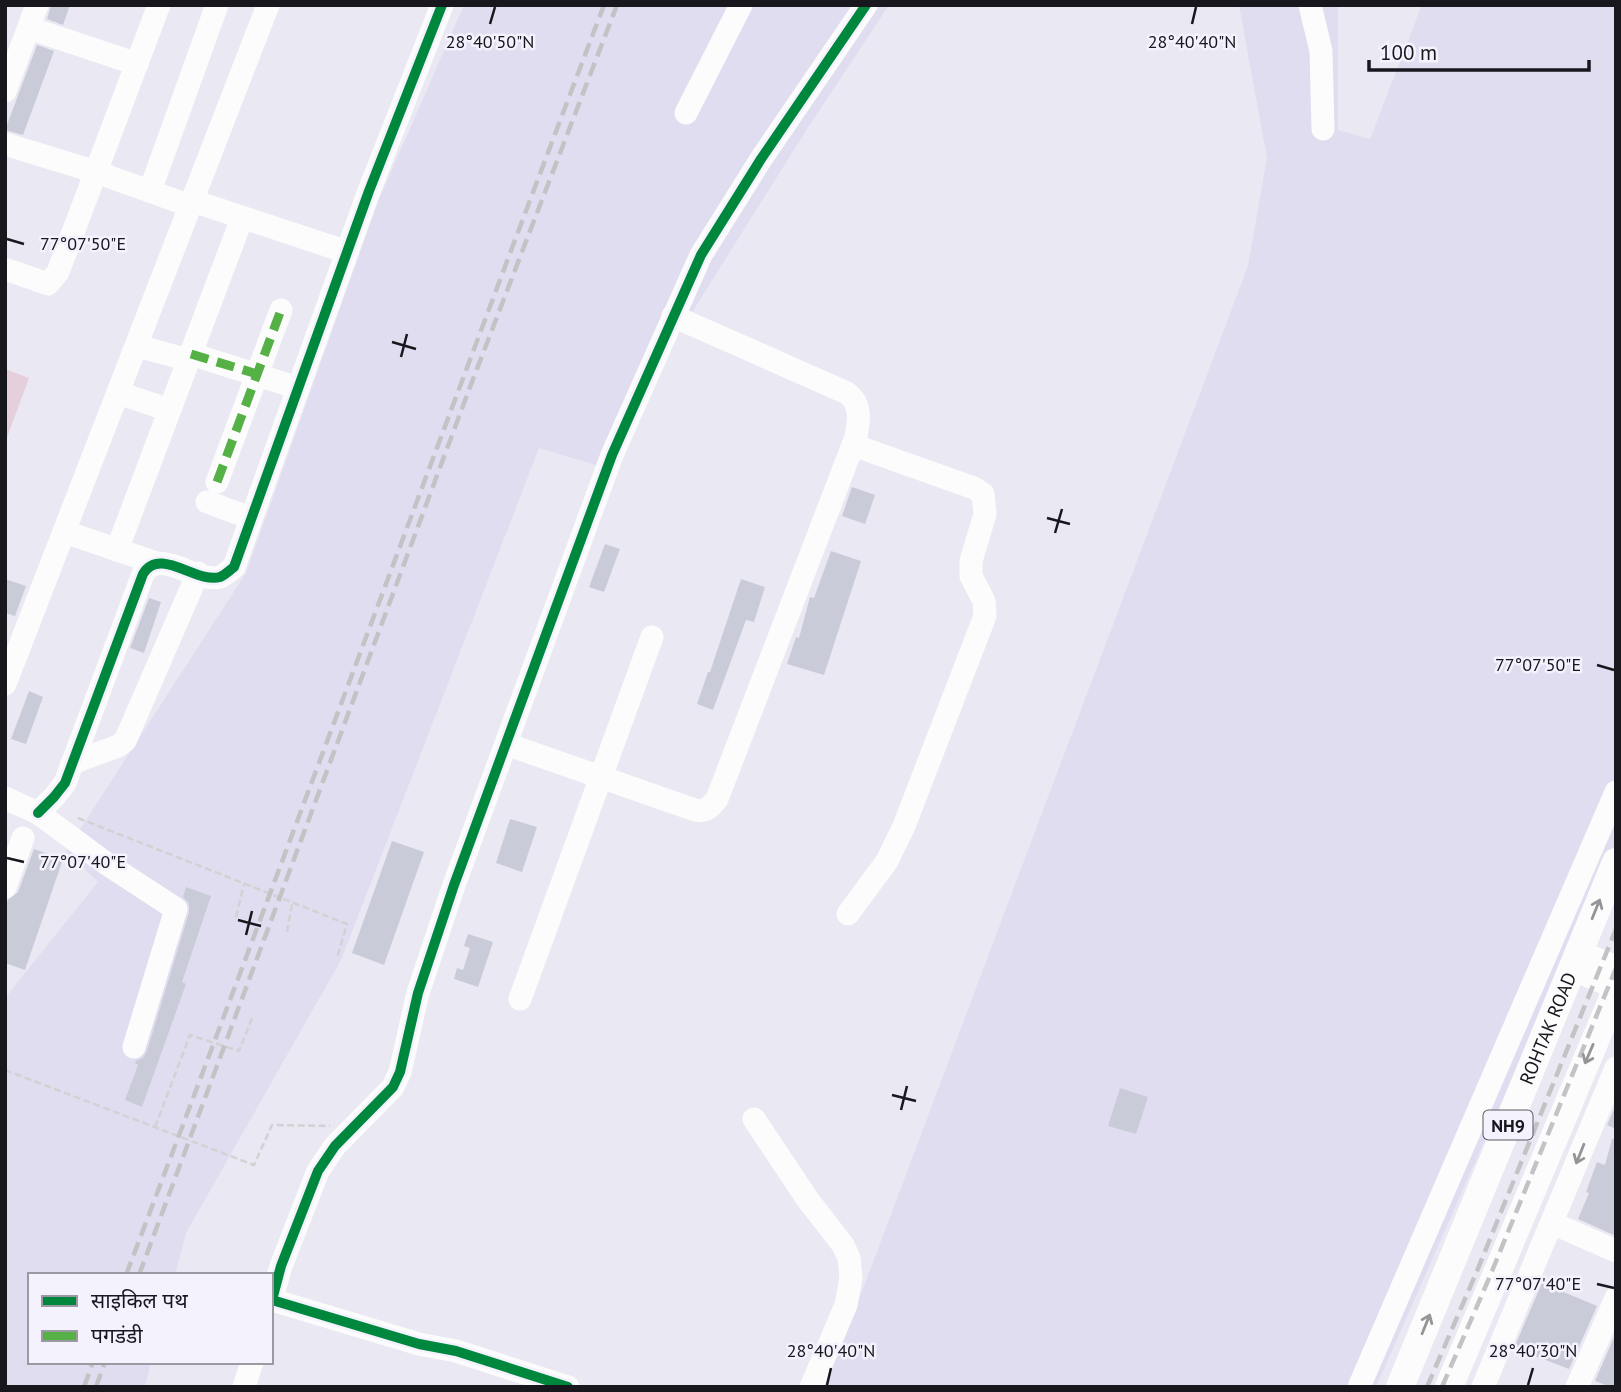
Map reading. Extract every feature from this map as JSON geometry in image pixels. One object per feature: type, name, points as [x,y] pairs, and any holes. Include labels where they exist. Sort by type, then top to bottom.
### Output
[{"type":"main road","name":"ROHTAK ROAD","points":[[1400,1387],[1616,862]]},
{"type":"main road","name":"NH9","points":[[1449,1387],[1616,989]]},
{"type":"street","points":[[5,91],[37,5]]},
{"type":"street","points":[[5,269],[40,283],[48,284],[53,281],[159,5]]},
{"type":"street","points":[[150,191],[217,5]]},
{"type":"street","points":[[5,684],[268,5]]},
{"type":"street","points":[[65,532],[156,563],[198,573],[220,577],[233,567],[347,252],[442,5]]},
{"type":"street","points":[[686,113],[741,5]]},
{"type":"street","points":[[273,1294],[281,1266],[318,1171],[335,1146],[393,1087],[400,1072],[418,993],[454,885],[612,454],[701,255],[761,159],[866,5]]},
{"type":"street","points":[[1310,5],[1321,51],[1323,129]]},
{"type":"street","points":[[29,29],[137,64]]},
{"type":"street","points":[[5,144],[347,252]]},
{"type":"street","points":[[117,550],[242,218]]},
{"type":"street","points":[[251,518],[212,492],[281,310]]},
{"type":"street","points":[[506,744],[702,812],[717,799],[853,444],[859,421],[858,407],[855,399],[848,393],[673,316]]},
{"type":"street","points":[[137,346],[257,374],[298,388]]},
{"type":"street","points":[[119,393],[169,410]]},
{"type":"street","points":[[848,914],[887,861],[904,826],[985,616],[984,601],[971,576],[971,561],[985,514],[983,494],[974,488],[853,444]]},
{"type":"street","points":[[38,813],[65,783],[143,574],[148,566],[156,563]]},
{"type":"street","points":[[72,763],[125,741],[198,573]]},
{"type":"street","points":[[520,999],[652,637]]},
{"type":"street","points":[[1359,1387],[1616,792]]},
{"type":"street","points":[[5,798],[38,813],[107,864],[176,909],[134,1047]]},
{"type":"street","points":[[5,887],[23,838]]},
{"type":"street","points":[[1575,961],[1616,967]]},
{"type":"street","points":[[1575,961],[1616,989]]},
{"type":"street","points":[[1483,1387],[1616,1068]]},
{"type":"street","points":[[754,1119],[808,1200],[843,1245],[849,1258],[851,1278],[846,1305],[811,1387]]},
{"type":"street","points":[[1552,1223],[1616,1251]]},
{"type":"street","points":[[1577,1387],[1616,1298]]},
{"type":"street","points":[[273,1302],[419,1344],[456,1351],[568,1387]]},
{"type":"street","points":[[244,1387],[251,1364]]},
{"type":"path","points":[[76,817],[346,924],[337,958]]},
{"type":"path","points":[[236,917],[244,884]]},
{"type":"path","points":[[287,932],[292,902]]},
{"type":"path","points":[[155,1128],[190,1035],[239,1051],[252,1018]]},
{"type":"path","points":[[5,1070],[254,1165],[272,1125],[354,1126]]},
{"type":"shaded area","points":[[464,5],[889,5],[807,129],[674,341],[616,471],[539,448],[341,960],[186,1233],[176,1273],[28,1273],[28,1364],[151,1364],[145,1387],[5,1387],[5,998],[98,882],[66,851],[246,573],[378,202]]},
{"type":"shaded area","points":[[1239,5],[1338,5],[1338,130],[1370,139],[1422,5],[1616,5],[1616,842],[1376,1387],[826,1387],[1248,266],[1267,158]]},
{"type":"shaded area","points":[[5,369],[29,378],[5,443]]},
{"type":"building","points":[[51,5],[70,5],[63,25],[47,19]]},
{"type":"building","points":[[37,45],[54,51],[23,135],[5,130]]},
{"type":"building","points":[[852,487],[875,495],[865,524],[842,516]]},
{"type":"building","points":[[605,544],[620,549],[604,592],[589,587]]},
{"type":"building","points":[[831,551],[861,561],[824,675],[787,664],[796,637],[799,638],[810,597],[814,598]]},
{"type":"building","points":[[5,579],[26,586],[15,616],[5,613]]},
{"type":"building","points":[[741,579],[765,587],[754,622],[746,620],[713,710],[697,704]]},
{"type":"building","points":[[149,598],[161,602],[144,653],[130,648]]},
{"type":"building","points":[[29,691],[43,697],[26,744],[11,739]]},
{"type":"building","points":[[510,819],[537,827],[522,872],[496,863]]},
{"type":"building","points":[[392,841],[424,852],[384,965],[352,953]]},
{"type":"building","points":[[34,849],[63,859],[25,970],[5,963],[5,909],[8,900],[18,892]]},
{"type":"building","points":[[186,887],[211,896],[182,982],[186,984],[142,1107],[125,1100],[138,1065],[135,1063],[143,1058],[147,1051],[189,913],[189,903],[183,897]]},
{"type":"building","points":[[468,934],[493,942],[478,987],[454,979],[457,968],[463,970],[470,948],[464,946]]},
{"type":"building","points":[[1120,1088],[1148,1097],[1136,1134],[1108,1126]]},
{"type":"building","points":[[1616,1105],[1616,1129],[1607,1125]]},
{"type":"building","points":[[1612,1139],[1616,1139],[1616,1236],[1578,1219],[1589,1193],[1586,1192],[1597,1162],[1605,1165]]},
{"type":"building","points":[[1542,1283],[1597,1306],[1569,1369],[1514,1348]]},
{"type":"building","points":[[1616,1333],[1616,1387],[1611,1387],[1595,1381]]},
{"type":"railway","points":[[127,1273],[604,5]]},
{"type":"railway","points":[[140,1273],[470,387],[617,5]]},
{"type":"railway","points":[[1427,1387],[1616,929]]},
{"type":"railway","points":[[1442,1387],[1616,968]]},
{"type":"railway","points":[[84,1387],[92,1364]]},
{"type":"railway","points":[[96,1387],[104,1364]]},
{"type":"marked path","points":[[217,482],[281,310]]},
{"type":"marked path","points":[[191,354],[257,374]]},
{"type":"cycle path","points":[[38,813],[65,783],[143,574],[150,566],[169,564],[210,578],[220,577],[234,567],[369,191],[442,5]]},
{"type":"cycle path","points":[[273,1296],[281,1266],[318,1171],[335,1146],[393,1087],[400,1072],[418,993],[454,885],[612,455],[701,255],[761,159],[866,5]]},
{"type":"cycle path","points":[[273,1300],[419,1344],[456,1351],[568,1387]]}]
